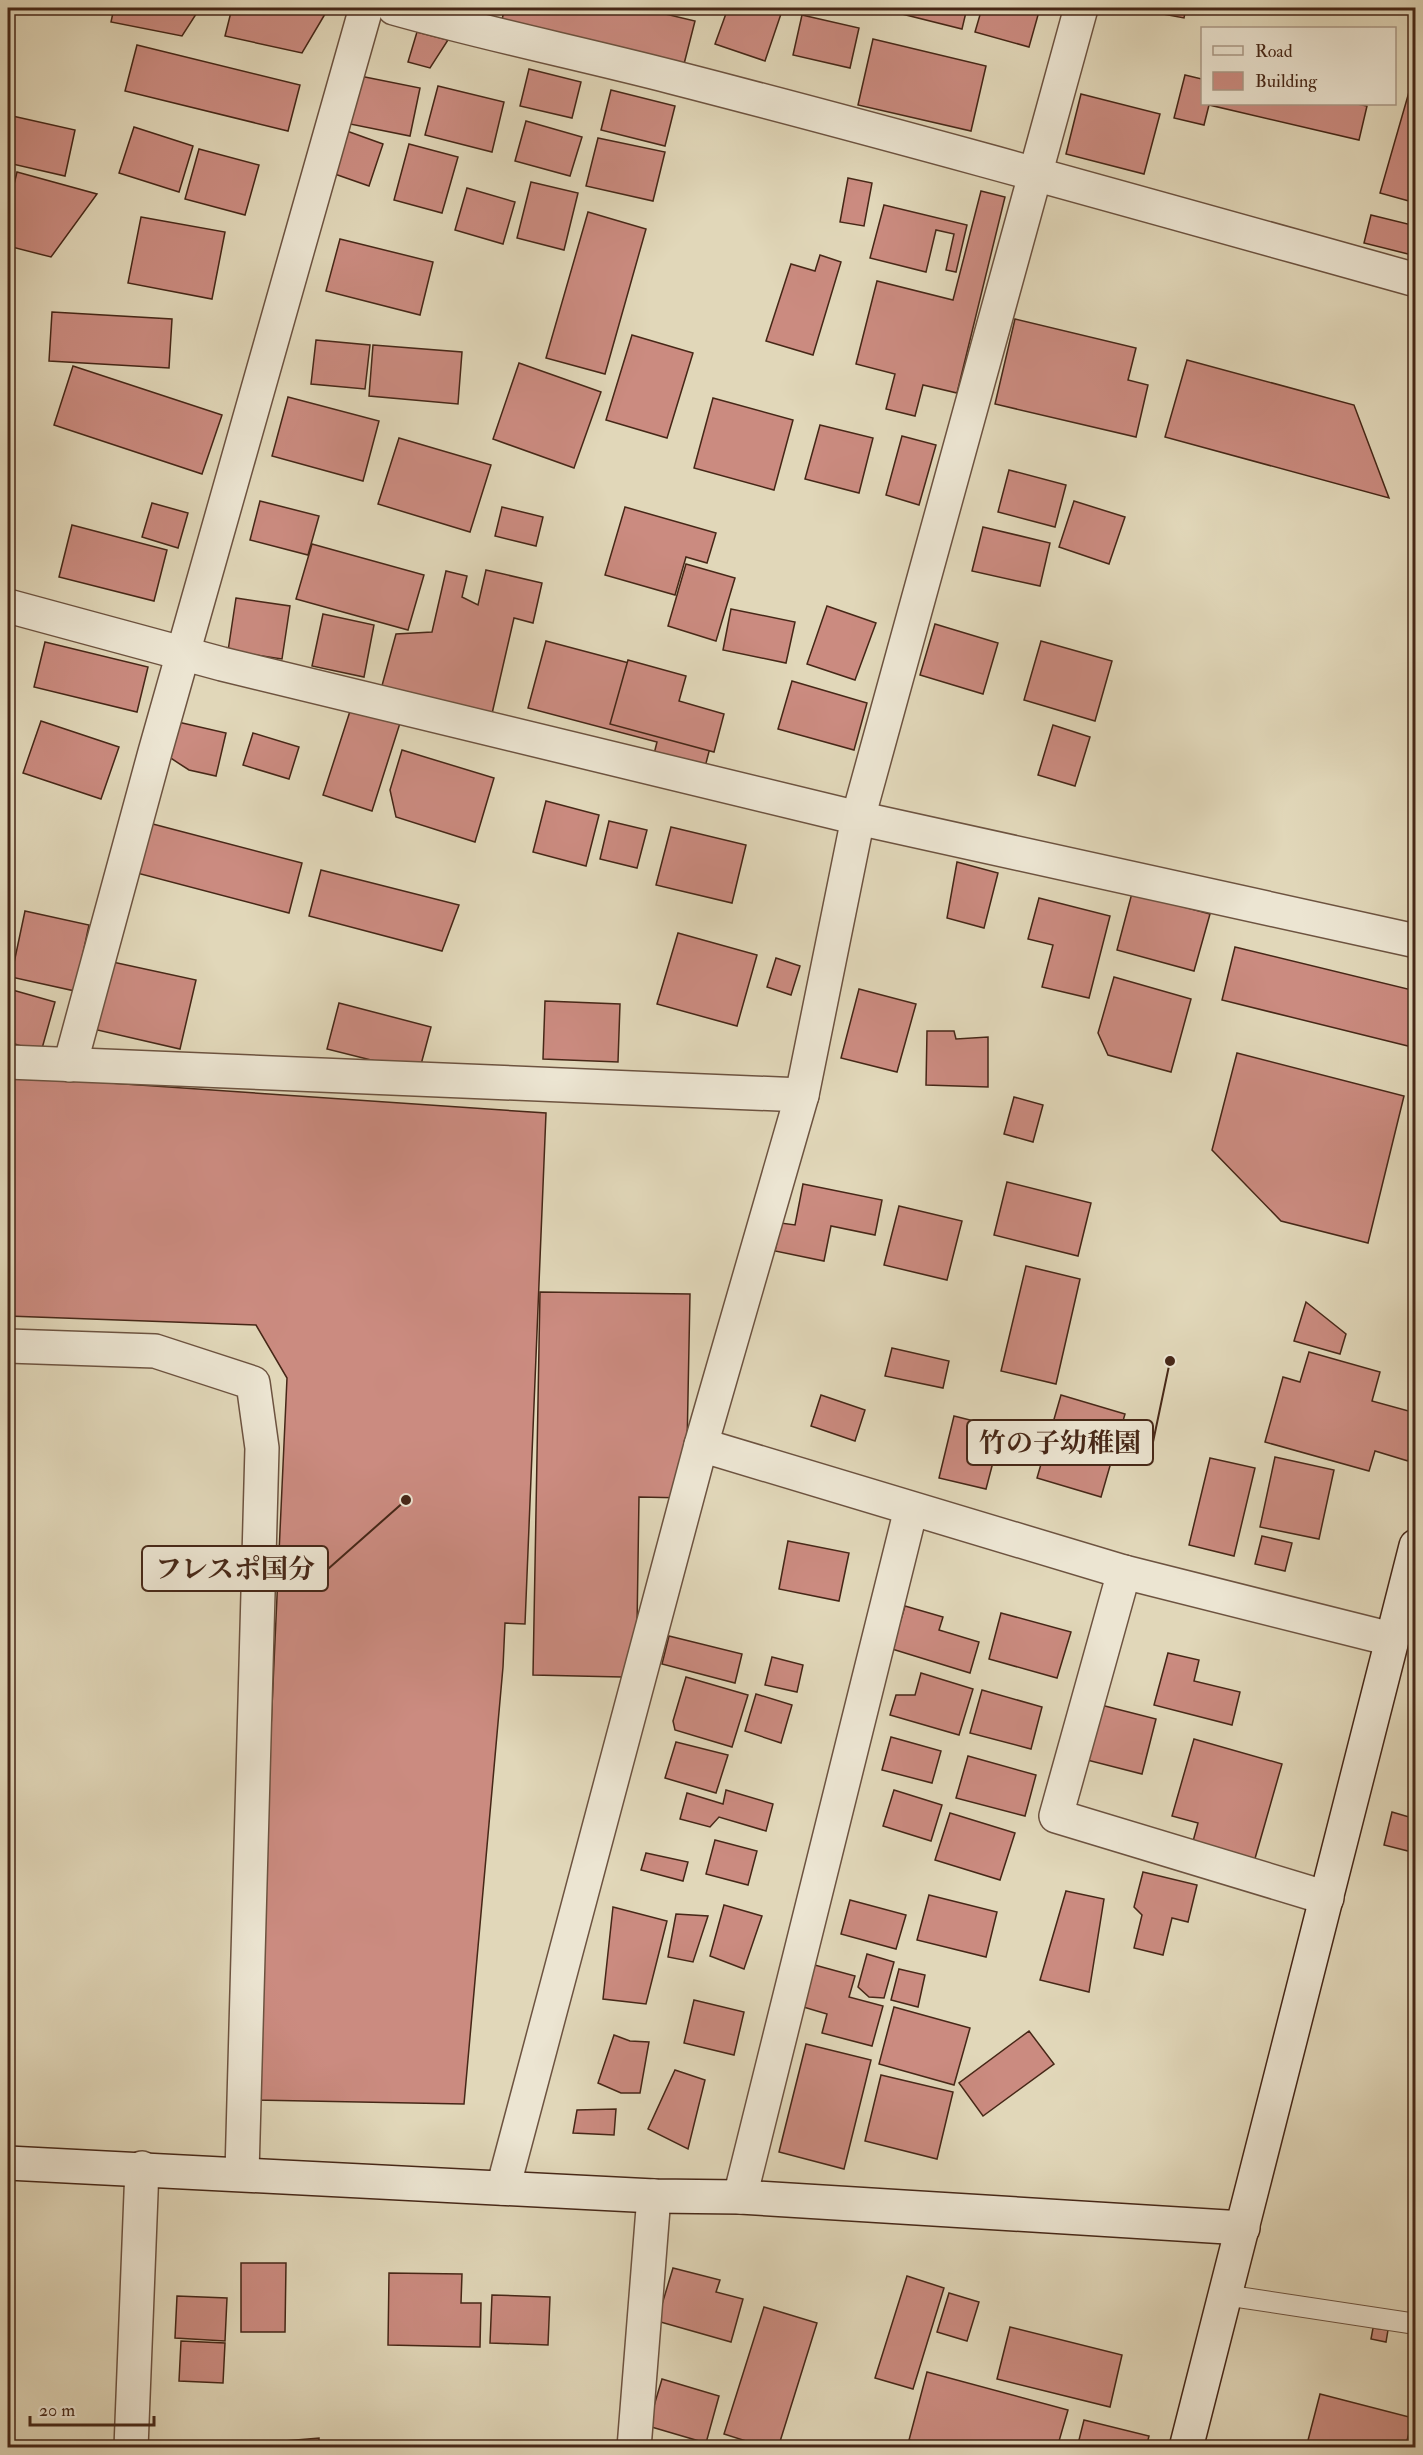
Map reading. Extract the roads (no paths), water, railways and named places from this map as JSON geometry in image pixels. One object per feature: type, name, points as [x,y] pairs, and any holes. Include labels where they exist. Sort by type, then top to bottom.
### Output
[{"type":"street","points":[[70,1065],[183,653],[366,8]]},
{"type":"street","points":[[394,8],[486,33],[670,77],[1036,174],[1416,280]]},
{"type":"street","points":[[503,2188],[700,1445],[802,1095],[858,818],[1081,8]]},
{"type":"street","points":[[8,606],[183,653],[858,818],[1416,940]]},
{"type":"street","points":[[8,1062],[802,1095]]},
{"type":"street","points":[[8,1346],[155,1351],[253,1383],[262,1448],[242,2173]]},
{"type":"street","points":[[700,1445],[1124,1572],[1391,1639]]},
{"type":"street","points":[[740,2197],[910,1509]]},
{"type":"street","points":[[1186,2448],[1416,1546]]},
{"type":"street","points":[[1124,1572],[1056,1816],[1327,1898]]},
{"type":"street","points":[[8,2163],[242,2173],[654,2196],[740,2197],[1243,2228]]},
{"type":"street","points":[[131,2448],[142,2168]]},
{"type":"street","points":[[634,2448],[654,2196]]},
{"type":"lane","points":[[1225,2295],[1416,2324]]},
{"type":"place","name":"竹の子幼稚園","points":[[1170,1361]]},
{"type":"place","name":"フレスポ国分","points":[[406,1500]]}]
